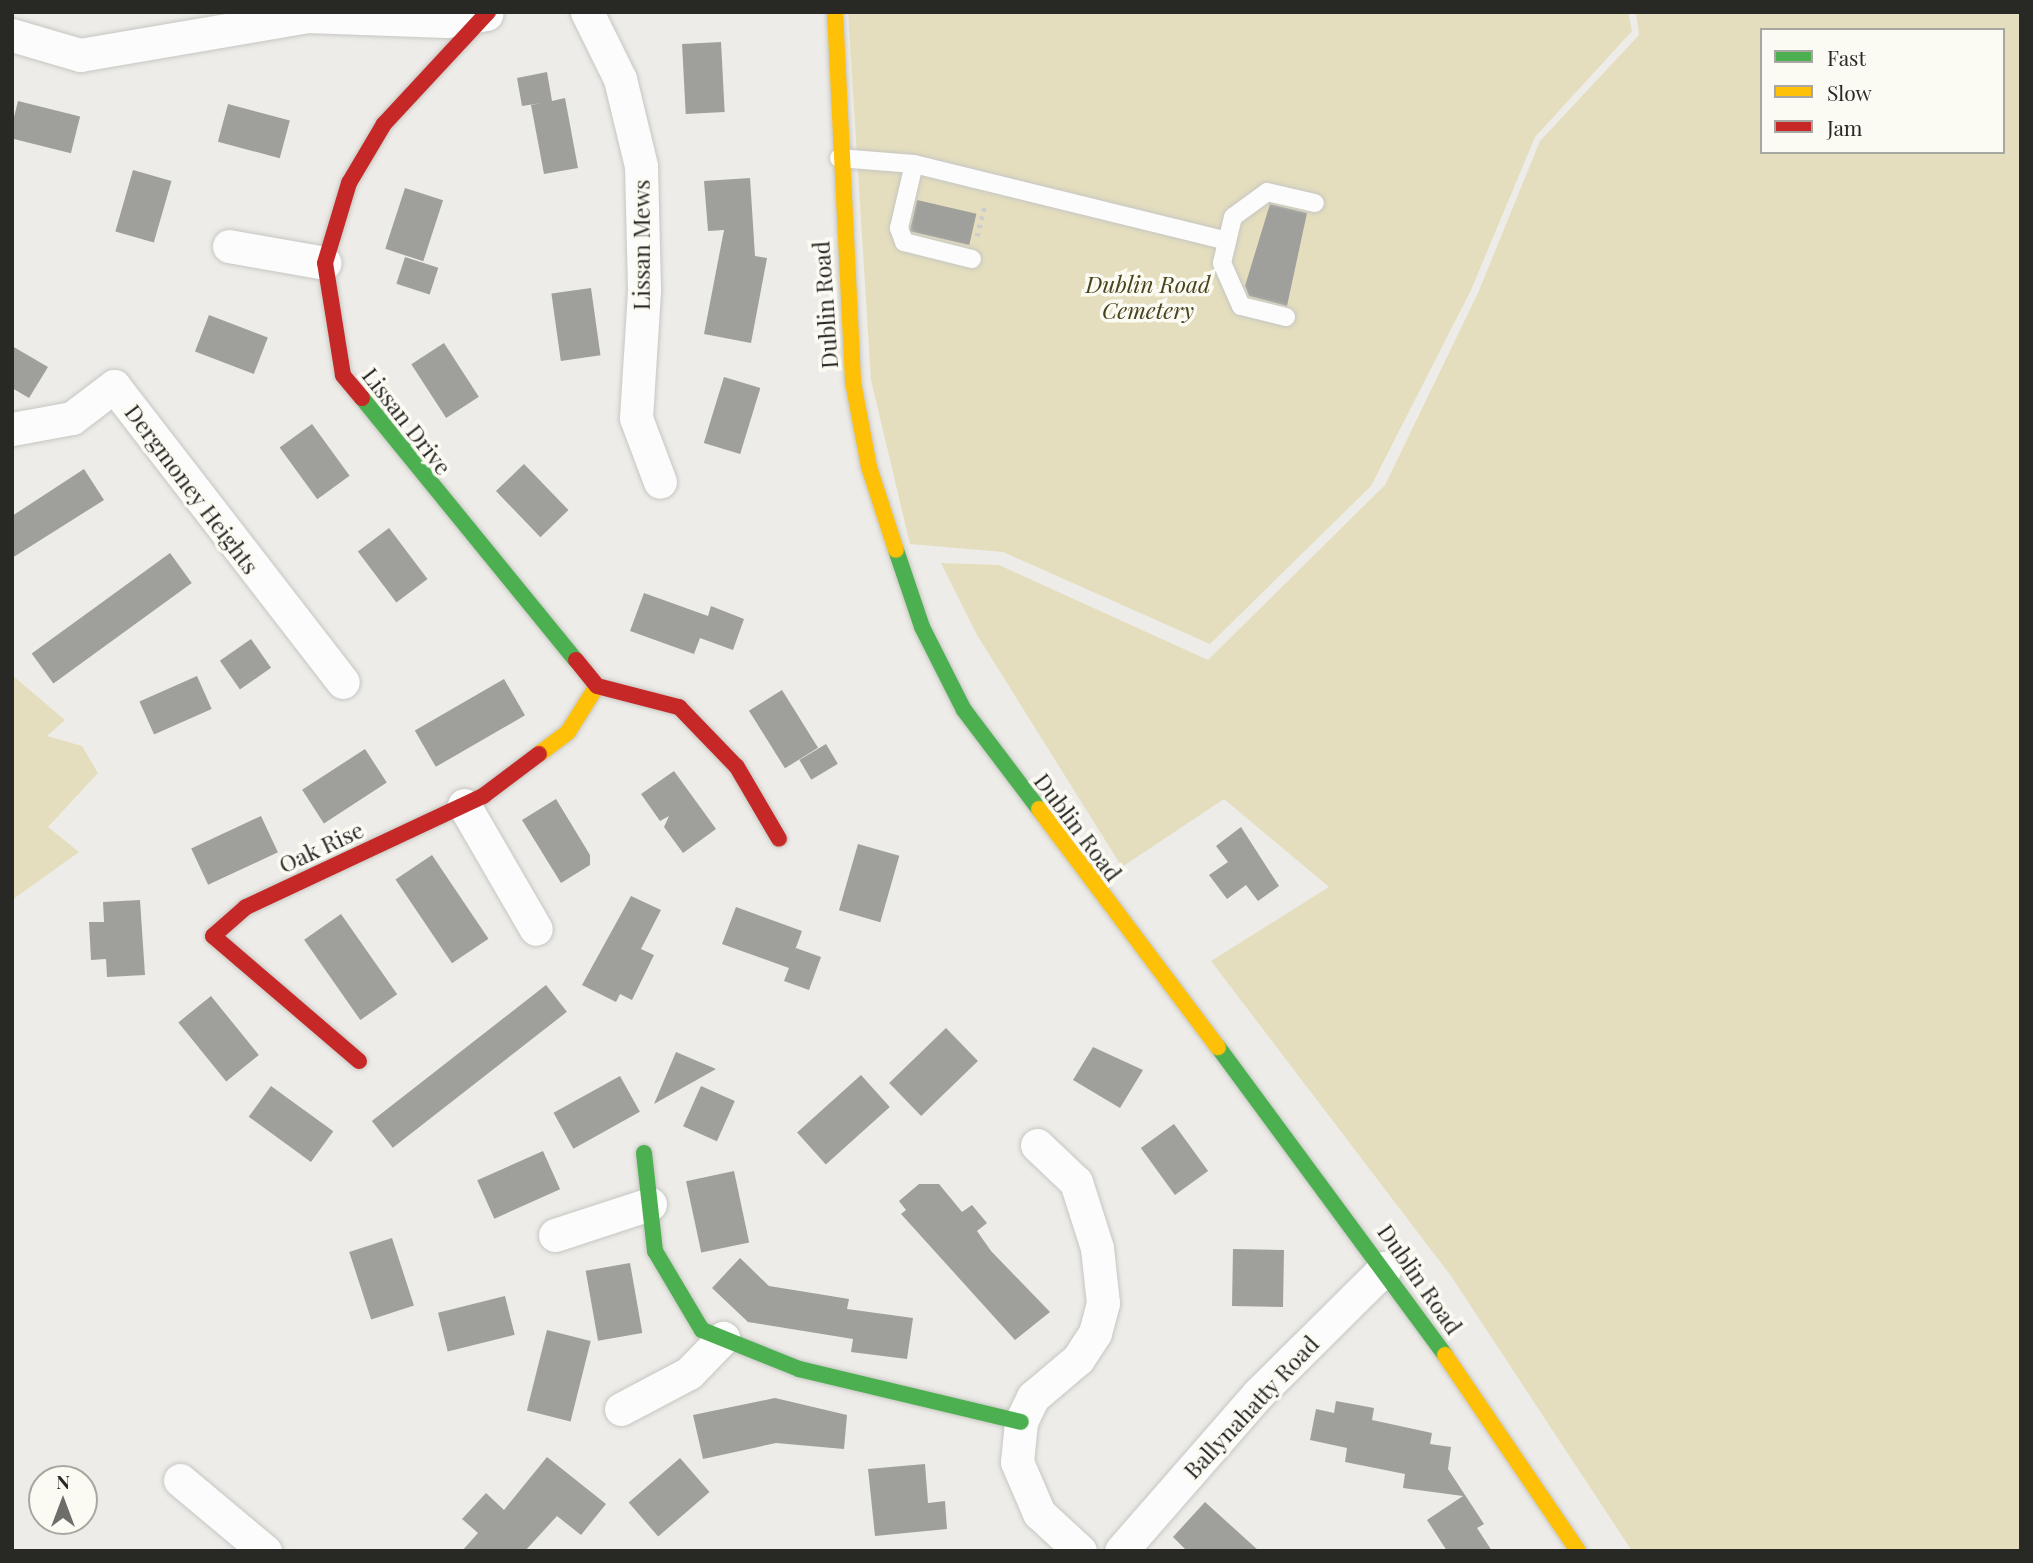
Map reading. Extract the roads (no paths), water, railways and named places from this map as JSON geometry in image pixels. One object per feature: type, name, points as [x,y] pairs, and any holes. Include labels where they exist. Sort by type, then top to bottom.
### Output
[{"type":"street","name":"Lissan Mews","points":[[587,12],[620,79],[641,166],[644,291],[636,418],[660,482]]},
{"type":"street","name":"Dublin Road","points":[[835,12],[839,158],[853,383],[869,467],[922,627],[964,710],[1385,1268],[1578,1551]]},
{"type":"street","points":[[12,35],[80,55],[307,16],[446,21],[487,13]]},
{"type":"street","name":"Lissan Drive","points":[[487,13],[384,124],[349,183],[325,264],[343,375],[597,686]]},
{"type":"street","points":[[229,246],[325,264]]},
{"type":"street","name":"Dergmoney Heights","points":[[12,429],[72,418],[114,386],[343,681]]},
{"type":"street","points":[[597,686],[680,707],[737,767],[779,839]]},
{"type":"street","name":"Oak Rise","points":[[359,1061],[214,936],[246,907],[464,805],[568,732],[597,686]]},
{"type":"street","points":[[464,805],[536,929]]},
{"type":"street","points":[[1037,1145],[1076,1182],[1097,1248],[1103,1303],[1084,1350],[1033,1397],[1021,1422],[1017,1462],[1039,1513],[1080,1551]]},
{"type":"street","points":[[644,1153],[655,1251],[702,1330],[799,1368],[1021,1422]]},
{"type":"street","points":[[555,1235],[650,1204]]},
{"type":"street","name":"Ballynahatty Road","points":[[1121,1551],[1258,1394],[1385,1268]]},
{"type":"street","points":[[621,1409],[689,1373],[723,1338]]},
{"type":"street","points":[[180,1480],[265,1551]]},
{"type":"lane","points":[[839,158],[914,164],[989,186],[1227,241]]},
{"type":"lane","points":[[914,164],[899,228],[904,242],[972,259]]},
{"type":"lane","points":[[1286,317],[1241,306],[1222,264],[1233,217],[1267,192],[1315,203]]},
{"type":"park label","name":"Dublin Road Cemetery","points":[[1148,297]]}]
